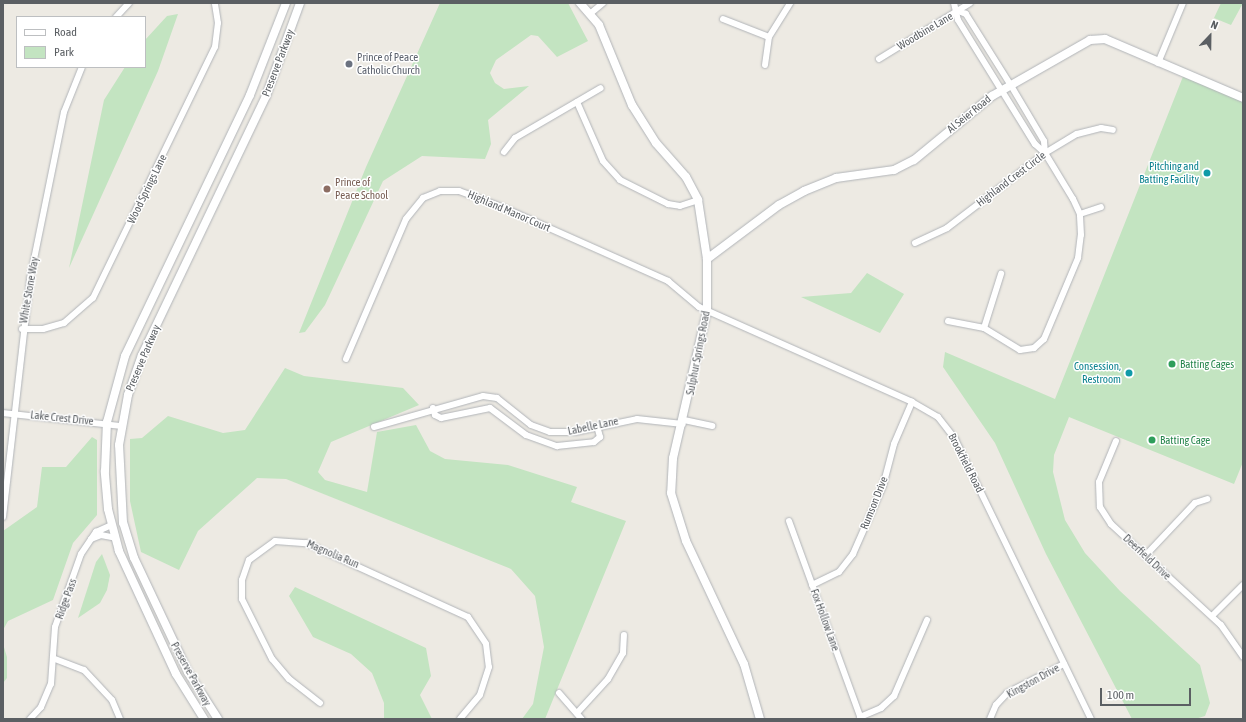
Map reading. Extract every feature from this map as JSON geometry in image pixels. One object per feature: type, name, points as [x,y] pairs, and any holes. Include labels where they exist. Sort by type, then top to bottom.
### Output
[{"type":"street","points":[[117,16],[129,3]]},
{"type":"street","name":"Wood Springs Lane","points":[[22,329],[43,329],[64,324],[93,298],[215,47],[218,23],[215,3]]},
{"type":"street","name":"Preserve Parkway","points":[[204,719],[172,667],[134,589],[116,538],[112,525],[105,471],[107,422],[125,356],[250,95],[286,3]]},
{"type":"street","name":"Preserve Parkway","points":[[218,719],[188,672],[134,558],[119,492],[121,426],[142,355],[266,96],[300,3]]},
{"type":"street","name":"Sulphur Springs Road","points":[[580,3],[591,13],[632,105],[656,143],[686,177],[698,200],[707,259],[706,311],[684,422],[671,478],[674,508],[737,646],[760,719]]},
{"type":"street","points":[[591,13],[603,3]]},
{"type":"street","points":[[765,65],[769,37],[790,3]]},
{"type":"street","points":[[948,321],[984,328],[1020,350],[1034,348],[1044,339],[1078,258],[1080,214],[1045,153],[1035,144],[958,20],[958,11],[954,3]]},
{"type":"street","name":"Woodbine Lane","points":[[879,59],[970,3]]},
{"type":"street","points":[[1158,63],[1182,3]]},
{"type":"street","points":[[958,11],[966,14],[1010,84],[1044,141],[1045,153]]},
{"type":"street","points":[[723,19],[769,37]]},
{"type":"street","name":"Al Seier Road","points":[[707,259],[779,205],[804,191],[836,178],[894,170],[914,160],[1001,90],[1090,40],[1105,40],[1243,98]]},
{"type":"street","points":[[977,51],[986,46]]},
{"type":"street","name":"White Stone Way","points":[[3,517],[22,329],[60,131],[82,68]]},
{"type":"street","points":[[504,152],[515,138],[601,88]]},
{"type":"street","points":[[577,102],[603,161],[620,180],[668,204],[680,206],[698,200]]},
{"type":"street","points":[[1023,124],[1031,119]]},
{"type":"street","name":"Highland Crest Circle","points":[[915,243],[947,228],[1045,153],[1077,134],[1101,128],[1113,130]]},
{"type":"street","name":"Highland Manor Court","points":[[346,359],[406,219],[423,198],[440,191],[459,191],[476,197],[660,277],[706,311]]},
{"type":"street","points":[[1080,214],[1100,207]]},
{"type":"street","points":[[984,328],[1001,274]]},
{"type":"street","name":"Brookfield Road","points":[[706,311],[912,402],[938,417],[955,439],[1091,719]]},
{"type":"street","name":"Labelle Lane","points":[[374,427],[433,408],[491,397],[531,425],[550,432],[637,419],[684,422],[712,426]]},
{"type":"street","name":"Rumson Drive","points":[[812,585],[839,572],[853,554],[883,486],[894,444],[912,402]]},
{"type":"street","points":[[433,408],[435,416],[441,418],[490,408],[526,435],[557,446],[594,442],[600,437],[597,426]]},
{"type":"street","name":"Lake Crest Drive","points":[[3,413],[107,422],[121,426]]},
{"type":"street","name":"Deerfield Drive","points":[[1116,441],[1099,482],[1100,506],[1111,524],[1212,616],[1235,642],[1243,657]]},
{"type":"street","points":[[1146,556],[1195,503],[1207,499]]},
{"type":"street","name":"Fox Hollow Lane","points":[[789,522],[861,718]]},
{"type":"street","points":[[87,540],[100,528],[112,525]]},
{"type":"street","points":[[87,540],[100,536],[116,538]]},
{"type":"street","name":"Ridge Pass","points":[[30,719],[49,692],[55,659],[56,627],[87,540]]},
{"type":"street","name":"Magnolia Run","points":[[320,702],[289,679],[272,659],[242,598],[242,580],[249,560],[274,541],[306,543],[468,617],[486,644],[489,667],[480,695],[460,719]]},
{"type":"street","points":[[1212,616],[1243,585]]},
{"type":"street","points":[[861,718],[886,704],[898,691],[927,620]]},
{"type":"street","points":[[577,713],[608,679],[623,653],[624,635]]},
{"type":"street","points":[[55,659],[84,670],[112,700],[120,719]]},
{"type":"street","name":"Kingston Drive","points":[[990,719],[996,705],[1007,693],[1064,664]]},
{"type":"street","points":[[559,693],[582,719]]},
{"type":"green space","points":[[440,3],[568,3],[588,41],[557,57],[538,36],[531,35],[496,60],[490,73],[495,83],[504,89],[529,86],[488,120],[491,144],[485,159],[422,156],[383,181],[325,305],[305,332],[299,333],[366,167]]},
{"type":"green space","points":[[1221,3],[1243,3],[1231,25],[1214,18]]},
{"type":"green space","points":[[178,14],[158,71],[69,268],[104,100],[124,68],[146,68],[146,39],[167,16]]},
{"type":"green space","points":[[1184,74],[1243,100],[1243,462],[1234,484],[1069,417],[1054,455],[1053,472],[1065,520],[1085,553],[1120,591],[1200,665],[1210,703],[1205,716],[1195,719],[1132,719],[1046,554],[995,443],[943,367],[945,352],[1055,399]]},
{"type":"green space","points":[[867,273],[904,294],[880,333],[801,297],[851,293]]},
{"type":"green space","points":[[285,368],[304,376],[403,388],[419,405],[331,442],[318,472],[325,480],[367,492],[377,432],[416,425],[430,451],[445,459],[508,465],[577,487],[571,502],[626,521],[545,719],[522,719],[533,704],[544,647],[535,596],[511,569],[286,479],[257,478],[198,531],[179,570],[141,552],[130,501],[130,439],[142,438],[168,416],[223,433],[245,430]]},
{"type":"green space","points":[[92,437],[97,440],[97,515],[73,543],[53,600],[8,621],[3,630],[3,531],[37,507],[42,467],[66,467]]},
{"type":"green space","points":[[102,554],[110,575],[107,590],[100,603],[78,618],[96,562]]},
{"type":"green space","points":[[295,587],[426,648],[431,676],[420,695],[432,719],[384,719],[384,703],[372,673],[351,654],[313,637],[289,596]]},
{"type":"green space","points":[[3,644],[7,657],[7,678],[3,683]]},
{"type":"place","name":"Prince of Peace Catholic Church","points":[[349,64]]},
{"type":"place","name":"Pitching and Batting Facility","points":[[1207,173]]},
{"type":"place","name":"Prince of Peace School","points":[[327,189]]},
{"type":"place","name":"Batting Cages","points":[[1172,364]]},
{"type":"place","name":"Consession, Restroom","points":[[1129,373]]},
{"type":"place","name":"Batting Cage","points":[[1152,440]]}]
